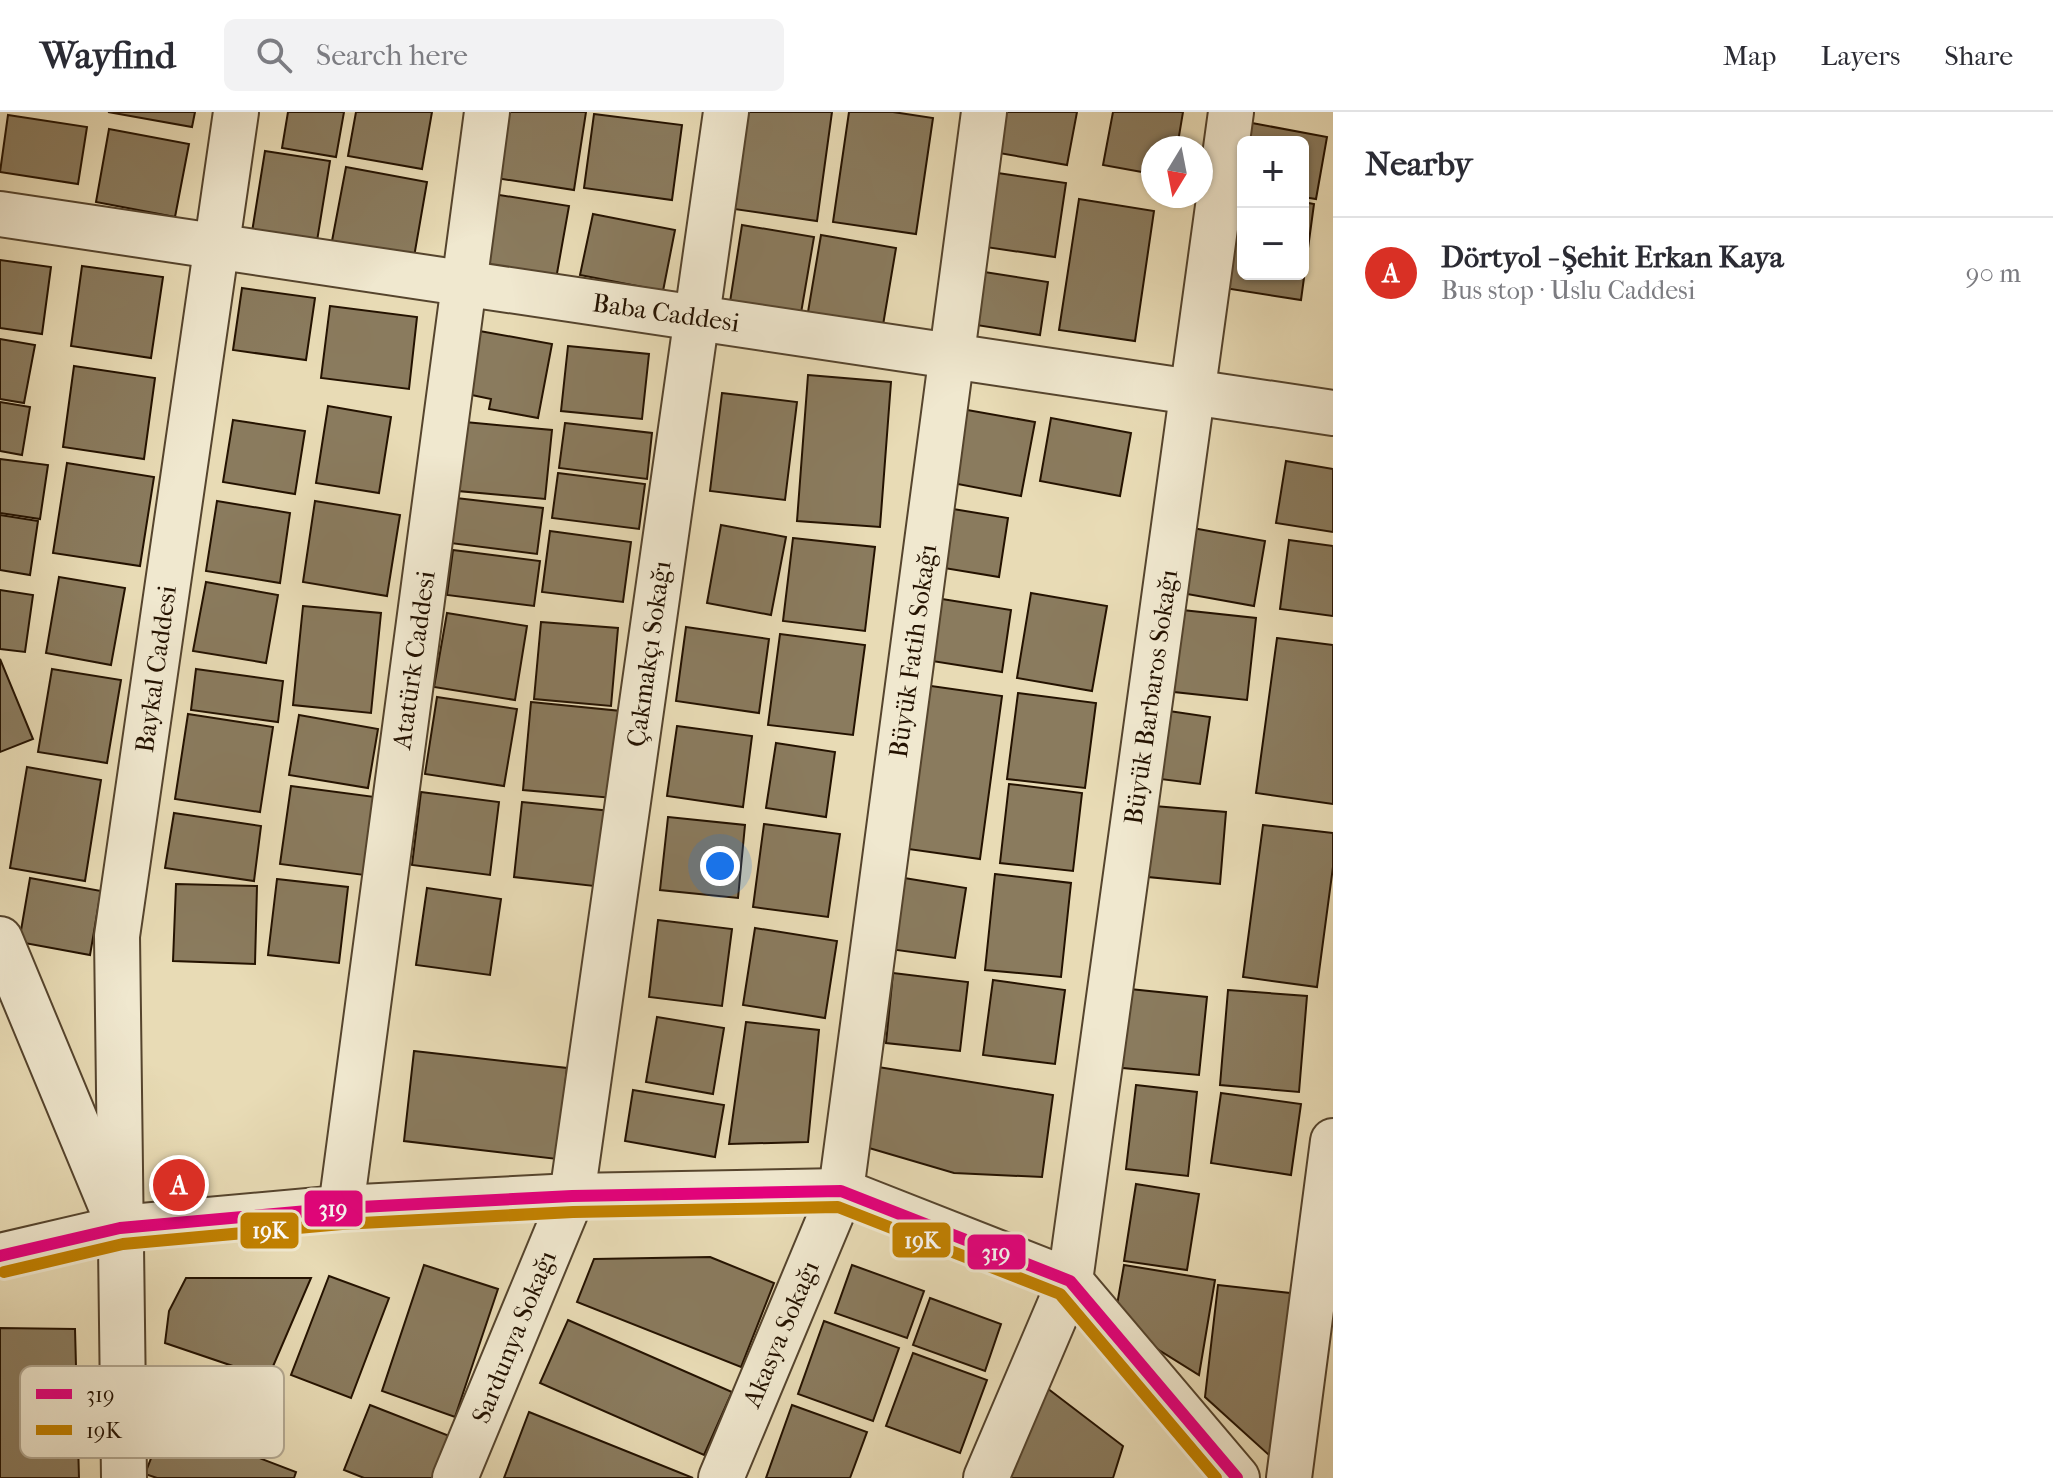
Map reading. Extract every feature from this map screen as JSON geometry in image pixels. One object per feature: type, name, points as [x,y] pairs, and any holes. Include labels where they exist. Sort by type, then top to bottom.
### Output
[{"type":"street","name":"Baykal Caddesi","points":[[122,1366],[117,936],[236,112]]},
{"type":"street","name":"Atatürk Caddesi","points":[[341,1208],[487,112]]},
{"type":"street","name":"Çakmakçı Sokağı","points":[[572,1196],[726,112]]},
{"type":"street","name":"Büyük Fatih Sokağı","points":[[841,1191],[984,112]]},
{"type":"street","name":"Büyük Barbaros Sokağı","points":[[986,1478],[1070,1281],[1231,112]]},
{"type":"street","name":"Baba Caddesi","points":[[0,214],[1333,413]]},
{"type":"street","points":[[0,939],[120,1228]]},
{"type":"street","points":[[1289,1478],[1333,1141]]},
{"type":"street","points":[[0,1256],[120,1228],[341,1208],[572,1196],[841,1191],[1070,1281],[1237,1478]]},
{"type":"street","name":"Akasya Sokağı","points":[[721,1478],[841,1191]]},
{"type":"street","name":"Sardunya Sokağı","points":[[455,1478],[572,1196]]},
{"type":"street","name":"Baykal Caddesi","points":[[124,1458],[124,1478]]},
{"type":"building","points":[[108,112],[195,112],[192,127]]},
{"type":"building","points":[[288,112],[344,112],[336,157],[282,148]]},
{"type":"building","points":[[356,112],[432,112],[422,169],[348,156]]},
{"type":"building","points":[[507,112],[586,112],[574,190],[496,178]]},
{"type":"building","points":[[747,112],[832,112],[817,221],[734,209]]},
{"type":"building","points":[[849,112],[893,112],[933,118],[916,234],[833,222]]},
{"type":"building","points":[[1006,112],[1077,112],[1067,165],[999,153]]},
{"type":"building","points":[[1113,112],[1183,112],[1179,136],[1141,136],[1141,172],[1103,165]]},
{"type":"building","points":[[594,114],[682,125],[672,200],[584,188]]},
{"type":"building","points":[[8,115],[87,127],[78,184],[0,172]]},
{"type":"building","points":[[1252,123],[1327,137],[1316,199],[1309,198],[1309,136],[1250,136]]},
{"type":"building","points":[[109,129],[189,144],[175,217],[96,202]]},
{"type":"building","points":[[265,151],[330,161],[317,241],[252,232]]},
{"type":"building","points":[[346,167],[427,182],[414,257],[332,241]]},
{"type":"building","points":[[991,172],[1066,183],[1055,257],[979,246]]},
{"type":"building","points":[[1231,192],[1237,193],[1237,280],[1304,280],[1301,300],[1218,287]]},
{"type":"building","points":[[487,193],[569,206],[556,279],[475,264]]},
{"type":"building","points":[[1079,199],[1154,211],[1135,341],[1059,330]]},
{"type":"building","points":[[1309,203],[1314,204],[1309,241]]},
{"type":"building","points":[[593,214],[675,230],[663,291],[580,275]]},
{"type":"building","points":[[742,225],[814,237],[801,313],[730,302]]},
{"type":"building","points":[[821,235],[896,248],[882,331],[807,318]]},
{"type":"building","points":[[0,260],[51,267],[42,334],[0,328]]},
{"type":"building","points":[[82,266],[163,277],[151,358],[71,346]]},
{"type":"building","points":[[978,271],[1048,282],[1040,335],[970,324]]},
{"type":"building","points":[[242,288],[315,298],[306,360],[233,350]]},
{"type":"building","points":[[330,306],[417,317],[409,389],[321,378]]},
{"type":"building","points":[[474,330],[552,344],[538,418],[489,409],[491,399],[462,393]]},
{"type":"building","points":[[0,339],[35,345],[24,403],[0,399]]},
{"type":"building","points":[[568,346],[649,354],[642,419],[561,411]]},
{"type":"building","points":[[74,366],[155,378],[144,459],[63,447]]},
{"type":"building","points":[[808,375],[891,382],[880,527],[797,521]]},
{"type":"building","points":[[722,393],[797,402],[785,500],[710,491]]},
{"type":"building","points":[[0,402],[30,407],[22,455],[0,451]]},
{"type":"building","points":[[328,406],[391,417],[379,493],[316,483]]},
{"type":"building","points":[[956,408],[1035,422],[1021,496],[942,481]]},
{"type":"building","points":[[1051,418],[1131,433],[1120,496],[1040,481]]},
{"type":"building","points":[[233,420],[305,431],[295,494],[223,482]]},
{"type":"building","points":[[465,422],[552,430],[545,499],[458,491]]},
{"type":"building","points":[[565,423],[652,433],[647,479],[559,468]]},
{"type":"building","points":[[0,459],[48,465],[40,519],[0,513]]},
{"type":"building","points":[[1286,461],[1333,469],[1333,532],[1276,523]]},
{"type":"building","points":[[67,463],[154,477],[140,566],[53,553]]},
{"type":"building","points":[[558,473],[645,484],[639,529],[552,518]]},
{"type":"building","points":[[456,498],[543,508],[537,554],[450,543]]},
{"type":"building","points":[[217,501],[290,513],[280,583],[206,571]]},
{"type":"building","points":[[315,501],[400,515],[387,596],[303,582]]},
{"type":"building","points":[[947,508],[1008,518],[999,577],[938,567]]},
{"type":"building","points":[[0,515],[38,521],[30,575],[0,570]]},
{"type":"building","points":[[721,525],[786,537],[771,615],[707,603]]},
{"type":"building","points":[[1187,527],[1265,541],[1254,606],[1176,592]]},
{"type":"building","points":[[550,531],[631,542],[623,602],[542,592]]},
{"type":"building","points":[[793,538],[875,547],[865,631],[783,621]]},
{"type":"building","points":[[1289,540],[1333,546],[1333,616],[1280,609]]},
{"type":"building","points":[[453,550],[540,561],[534,606],[447,595]]},
{"type":"building","points":[[59,577],[125,588],[111,665],[46,653]]},
{"type":"building","points":[[206,582],[278,595],[266,663],[193,651]]},
{"type":"building","points":[[0,590],[33,595],[25,652],[0,649]]},
{"type":"building","points":[[1031,593],[1107,606],[1092,691],[1017,678]]},
{"type":"building","points":[[942,599],[1011,610],[1002,672],[932,661]]},
{"type":"building","points":[[303,606],[381,613],[371,713],[293,705]]},
{"type":"building","points":[[1173,609],[1256,618],[1247,700],[1165,691]]},
{"type":"building","points":[[447,613],[527,626],[515,700],[434,687]]},
{"type":"building","points":[[541,622],[618,628],[611,706],[534,699]]},
{"type":"building","points":[[686,627],[769,639],[759,713],[676,701]]},
{"type":"building","points":[[780,634],[865,645],[853,735],[768,725]]},
{"type":"building","points":[[1277,638],[1333,645],[1333,804],[1256,793]]},
{"type":"building","points":[[0,659],[33,739],[0,752]]},
{"type":"building","points":[[52,669],[121,680],[107,763],[38,752]]},
{"type":"building","points":[[196,669],[283,681],[278,722],[191,710]]},
{"type":"building","points":[[924,685],[1002,696],[980,859],[901,848]]},
{"type":"building","points":[[1018,693],[1096,703],[1085,788],[1007,779]]},
{"type":"building","points":[[437,697],[517,709],[504,786],[425,774]]},
{"type":"building","points":[[531,702],[621,711],[613,798],[523,790]]},
{"type":"building","points":[[1169,711],[1210,717],[1200,784],[1160,779]]},
{"type":"building","points":[[188,714],[273,727],[260,812],[175,799]]},
{"type":"building","points":[[299,715],[378,729],[368,788],[289,775]]},
{"type":"building","points":[[677,726],[752,736],[743,807],[667,796]]},
{"type":"building","points":[[776,743],[835,752],[826,817],[766,808]]},
{"type":"building","points":[[27,767],[101,780],[85,881],[10,868]]},
{"type":"building","points":[[1009,784],[1082,793],[1073,871],[1000,863]]},
{"type":"building","points":[[291,786],[375,797],[364,875],[280,864]]},
{"type":"building","points":[[421,792],[499,802],[490,875],[412,865]]},
{"type":"building","points":[[522,802],[611,811],[603,887],[514,877]]},
{"type":"building","points":[[1154,806],[1226,812],[1220,884],[1148,877]]},
{"type":"building","points":[[174,813],[261,826],[254,881],[165,868]]},
{"type":"building","points":[[668,817],[745,825],[738,898],[660,890]]},
{"type":"building","points":[[764,824],[840,834],[828,917],[753,907]]},
{"type":"building","points":[[1263,825],[1333,833],[1333,867],[1317,987],[1243,977]]},
{"type":"building","points":[[995,874],[1071,883],[1061,977],[985,970]]},
{"type":"building","points":[[892,876],[966,888],[955,958],[882,948]]},
{"type":"building","points":[[30,878],[101,891],[90,955],[19,942]]},
{"type":"building","points":[[277,879],[348,887],[339,963],[268,955]]},
{"type":"building","points":[[176,884],[257,886],[255,964],[173,961]]},
{"type":"building","points":[[427,888],[501,899],[490,975],[416,965]]},
{"type":"building","points":[[658,920],[732,929],[722,1006],[649,997]]},
{"type":"building","points":[[755,928],[837,941],[825,1018],[743,1005]]},
{"type":"building","points":[[893,973],[968,982],[960,1051],[886,1043]]},
{"type":"building","points":[[993,980],[1065,990],[1055,1064],[983,1055]]},
{"type":"building","points":[[1120,988],[1207,997],[1199,1075],[1112,1067]]},
{"type":"building","points":[[1228,990],[1307,996],[1299,1092],[1220,1085]]},
{"type":"building","points":[[657,1017],[724,1028],[713,1094],[646,1082]]},
{"type":"building","points":[[746,1022],[819,1030],[808,1142],[729,1144]]},
{"type":"building","points":[[414,1051],[567,1068],[557,1159],[404,1141]]},
{"type":"building","points":[[878,1067],[1053,1095],[1042,1177],[954,1173],[869,1148]]},
{"type":"building","points":[[1136,1085],[1197,1092],[1188,1176],[1126,1169]]},
{"type":"building","points":[[633,1090],[724,1105],[715,1157],[625,1141]]},
{"type":"building","points":[[1221,1093],[1301,1104],[1291,1175],[1211,1163]]},
{"type":"building","points":[[1136,1184],[1199,1194],[1187,1270],[1124,1261]]},
{"type":"building","points":[[710,1257],[774,1283],[741,1367],[577,1302],[594,1259]]},
{"type":"building","points":[[424,1265],[498,1289],[455,1417],[382,1391]]},
{"type":"building","points":[[852,1265],[924,1291],[907,1338],[835,1313]]},
{"type":"building","points":[[1124,1265],[1215,1280],[1199,1375],[1114,1322]]},
{"type":"building","points":[[329,1276],[389,1298],[351,1398],[291,1375]]},
{"type":"building","points":[[186,1278],[311,1278],[273,1366],[233,1366],[165,1343],[169,1311]]},
{"type":"building","points":[[1218,1285],[1299,1294],[1280,1465],[1205,1397]]},
{"type":"building","points":[[930,1298],[1001,1324],[985,1371],[913,1345]]},
{"type":"building","points":[[568,1320],[732,1392],[704,1455],[540,1383]]},
{"type":"building","points":[[824,1321],[899,1348],[873,1421],[798,1394]]},
{"type":"building","points":[[0,1328],[75,1329],[76,1366],[20,1366],[20,1458],[78,1458],[79,1478],[0,1478]]},
{"type":"building","points":[[913,1353],[987,1380],[960,1453],[886,1426]]},
{"type":"building","points":[[1047,1388],[1123,1446],[1113,1478],[1008,1478]]},
{"type":"building","points":[[370,1405],[452,1437],[436,1478],[364,1478],[344,1470]]},
{"type":"building","points":[[792,1405],[867,1432],[850,1478],[766,1478]]},
{"type":"building","points":[[529,1412],[693,1478],[504,1478]]},
{"type":"building","points":[[151,1458],[259,1458],[296,1472],[294,1478],[157,1478],[145,1474]]},
{"type":"transit line","name":"319","points":[[0,1256],[120,1228],[341,1208],[572,1196],[841,1191],[1070,1281],[1237,1478]]},
{"type":"transit line","name":"19K","points":[[4,1272],[123,1244],[342,1224],[573,1212],[838,1207],[1060,1294],[1216,1478]]},
{"type":"place","name":"Dörtyol - Şehit Erkan Kaya","points":[[179,1185]]}]
